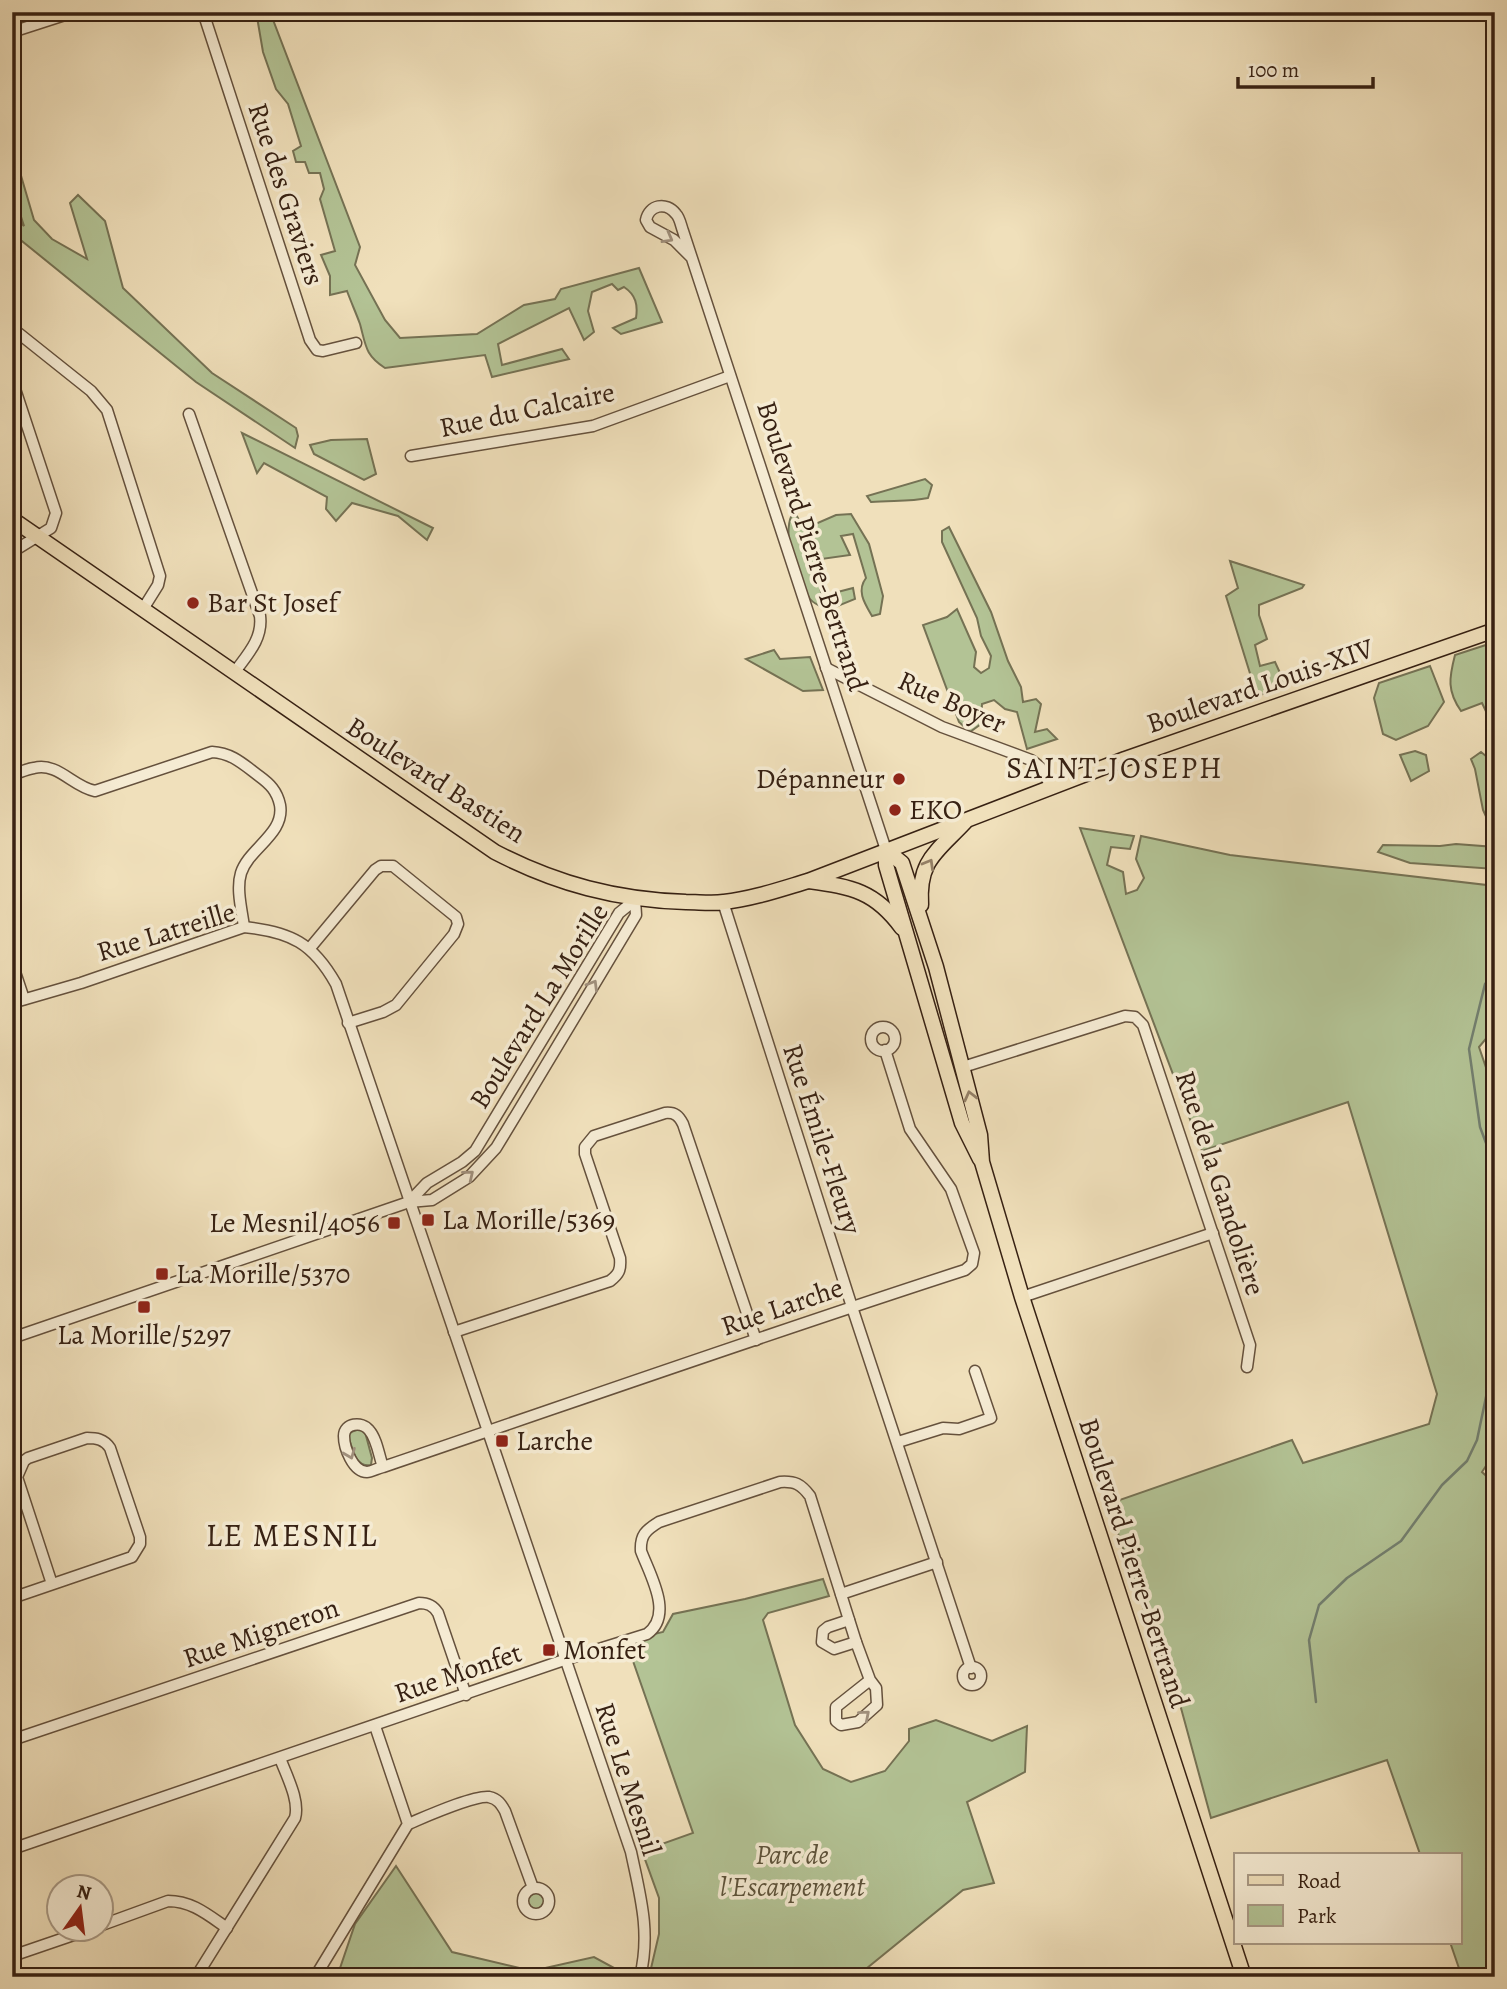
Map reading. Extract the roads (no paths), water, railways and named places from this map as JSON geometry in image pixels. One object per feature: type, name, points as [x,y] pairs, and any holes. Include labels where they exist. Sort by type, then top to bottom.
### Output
[{"type":"main road","name":"Boulevard Bastien","points":[[12,519],[495,852],[563,882],[635,900],[723,902],[771,893],[886,850]]},
{"type":"main road","name":"Boulevard Louis-XIV","points":[[886,850],[1051,786],[1495,630]]},
{"type":"main road","points":[[922,924],[920,889],[924,869],[969,818]]},
{"type":"main road","name":"Boulevard Pierre-Bertrand","points":[[886,850],[902,863],[936,967],[980,1135],[982,1163]]},
{"type":"main road","name":"Boulevard Pierre-Bertrand","points":[[886,850],[886,865],[962,1123],[982,1163],[1022,1297],[1244,1977]]},
{"type":"main road","points":[[808,881],[842,886],[867,895],[889,911],[908,938]]},
{"type":"street","points":[[12,33],[74,12]]},
{"type":"street","name":"Rue des Graviers","points":[[203,12],[310,340],[317,350],[323,351],[356,342]]},
{"type":"street","name":"Boulevard Pierre-Bertrand","points":[[691,257],[674,240],[650,228],[646,215],[654,206],[662,205],[676,213],[691,257],[886,850]]},
{"type":"street","points":[[13,329],[91,391],[107,410],[160,576],[158,585],[143,609]]},
{"type":"street","name":"Rue du Calcaire","points":[[411,456],[593,426],[730,376]]},
{"type":"street","points":[[12,380],[56,513],[51,528],[17,548],[12,555]]},
{"type":"street","points":[[189,414],[260,615],[258,638],[234,673]]},
{"type":"street","name":"Rue Boyer","points":[[826,668],[942,727],[1031,760],[1040,767],[1051,786]]},
{"type":"street","points":[[12,775],[36,767],[50,768],[85,789],[95,791],[212,752],[232,755],[273,788],[281,810],[276,826],[241,871],[244,927]]},
{"type":"street","points":[[310,948],[381,866],[393,866],[456,917],[458,924],[454,934],[396,1005],[348,1023]]},
{"type":"street","name":"Boulevard La Morille","points":[[409,1202],[427,1183],[475,1151],[619,913],[635,900]]},
{"type":"street","name":"Boulevard La Morille","points":[[12,1339],[409,1202],[432,1200],[469,1177],[496,1147],[636,915],[635,900]]},
{"type":"street","name":"Rue Émile-Fleury","points":[[723,902],[971,1668]]},
{"type":"street","name":"Rue Latreille","points":[[12,1003],[244,927],[270,929],[289,936],[310,948],[326,966],[336,984],[409,1202]]},
{"type":"street","points":[[12,963],[24,999]]},
{"type":"street","name":"Rue de la Gandolière","points":[[963,1067],[1125,1016],[1135,1017],[1143,1025],[1250,1345],[1247,1367]]},
{"type":"street","name":"Rue Larche","points":[[383,1467],[367,1427],[353,1424],[346,1429],[344,1435],[353,1463],[367,1472],[383,1467],[852,1307],[965,1270],[972,1264],[974,1254],[951,1189],[910,1129],[885,1050]]},
{"type":"street","points":[[454,1332],[618,1275],[621,1268],[620,1258],[585,1154],[585,1147],[594,1136],[671,1112],[677,1115],[683,1124],[756,1340]]},
{"type":"street","name":"Rue Le Mesnil","points":[[409,1202],[631,1852],[646,1922],[645,1958],[640,1977]]},
{"type":"street","points":[[1022,1297],[1213,1233]]},
{"type":"street","points":[[898,1442],[943,1428],[959,1429],[991,1418],[975,1371]]},
{"type":"street","points":[[12,1598],[132,1557],[140,1544],[110,1448],[107,1443],[95,1438],[87,1438],[28,1458],[19,1469],[17,1477],[51,1584]]},
{"type":"street","name":"Rue Monfet","points":[[12,1849],[647,1634],[656,1629],[661,1610],[641,1551],[640,1541],[649,1528],[659,1522],[780,1482],[799,1483],[810,1496],[841,1594]]},
{"type":"street","points":[[870,1681],[835,1707],[836,1721],[849,1725],[859,1722],[877,1705],[876,1688],[870,1681],[841,1594],[937,1562]]},
{"type":"street","name":"Rue Migneron","points":[[12,1740],[419,1603],[434,1607],[438,1612],[466,1695]]},
{"type":"street","points":[[849,1620],[828,1626],[823,1631],[822,1642],[834,1649],[856,1642]]},
{"type":"street","points":[[375,1726],[408,1824]]},
{"type":"street","points":[[196,1977],[297,1811],[279,1758]]},
{"type":"street","points":[[315,1977],[408,1824],[475,1799],[486,1797],[499,1802],[505,1811],[533,1888]]},
{"type":"street","points":[[116,1920],[168,1901],[179,1901],[195,1907],[227,1928]]},
{"type":"street","points":[[12,1956],[47,1944]]},
{"type":"waterway","points":[[1495,972],[1485,984],[1469,1049],[1480,1127],[1495,1167]]},
{"type":"waterway","points":[[1316,1702],[1309,1640],[1319,1605],[1347,1578],[1401,1541],[1442,1485],[1467,1461],[1477,1440],[1495,1354]]},
{"type":"place","name":"Bar St Josef","points":[[193,603]]},
{"type":"place","name":"Dépanneur","points":[[899,779]]},
{"type":"place","name":"EKO","points":[[895,810]]},
{"type":"place","name":"La Morille/5369","points":[[428,1220]]},
{"type":"place","name":"Le Mesnil/4056","points":[[394,1223]]},
{"type":"place","name":"La Morille/5370","points":[[162,1274]]},
{"type":"place","name":"La Morille/5297","points":[[144,1307]]},
{"type":"place","name":"Larche","points":[[502,1441]]},
{"type":"place","name":"Monfet","points":[[549,1650]]},
{"type":"district","name":"SAINT-JOSEPH","points":[[1115,768]]},
{"type":"district","name":"LE MESNIL","points":[[292,1535]]},
{"type":"park label","name":"Parc de l'Escarpement","points":[[792,1871]]}]
